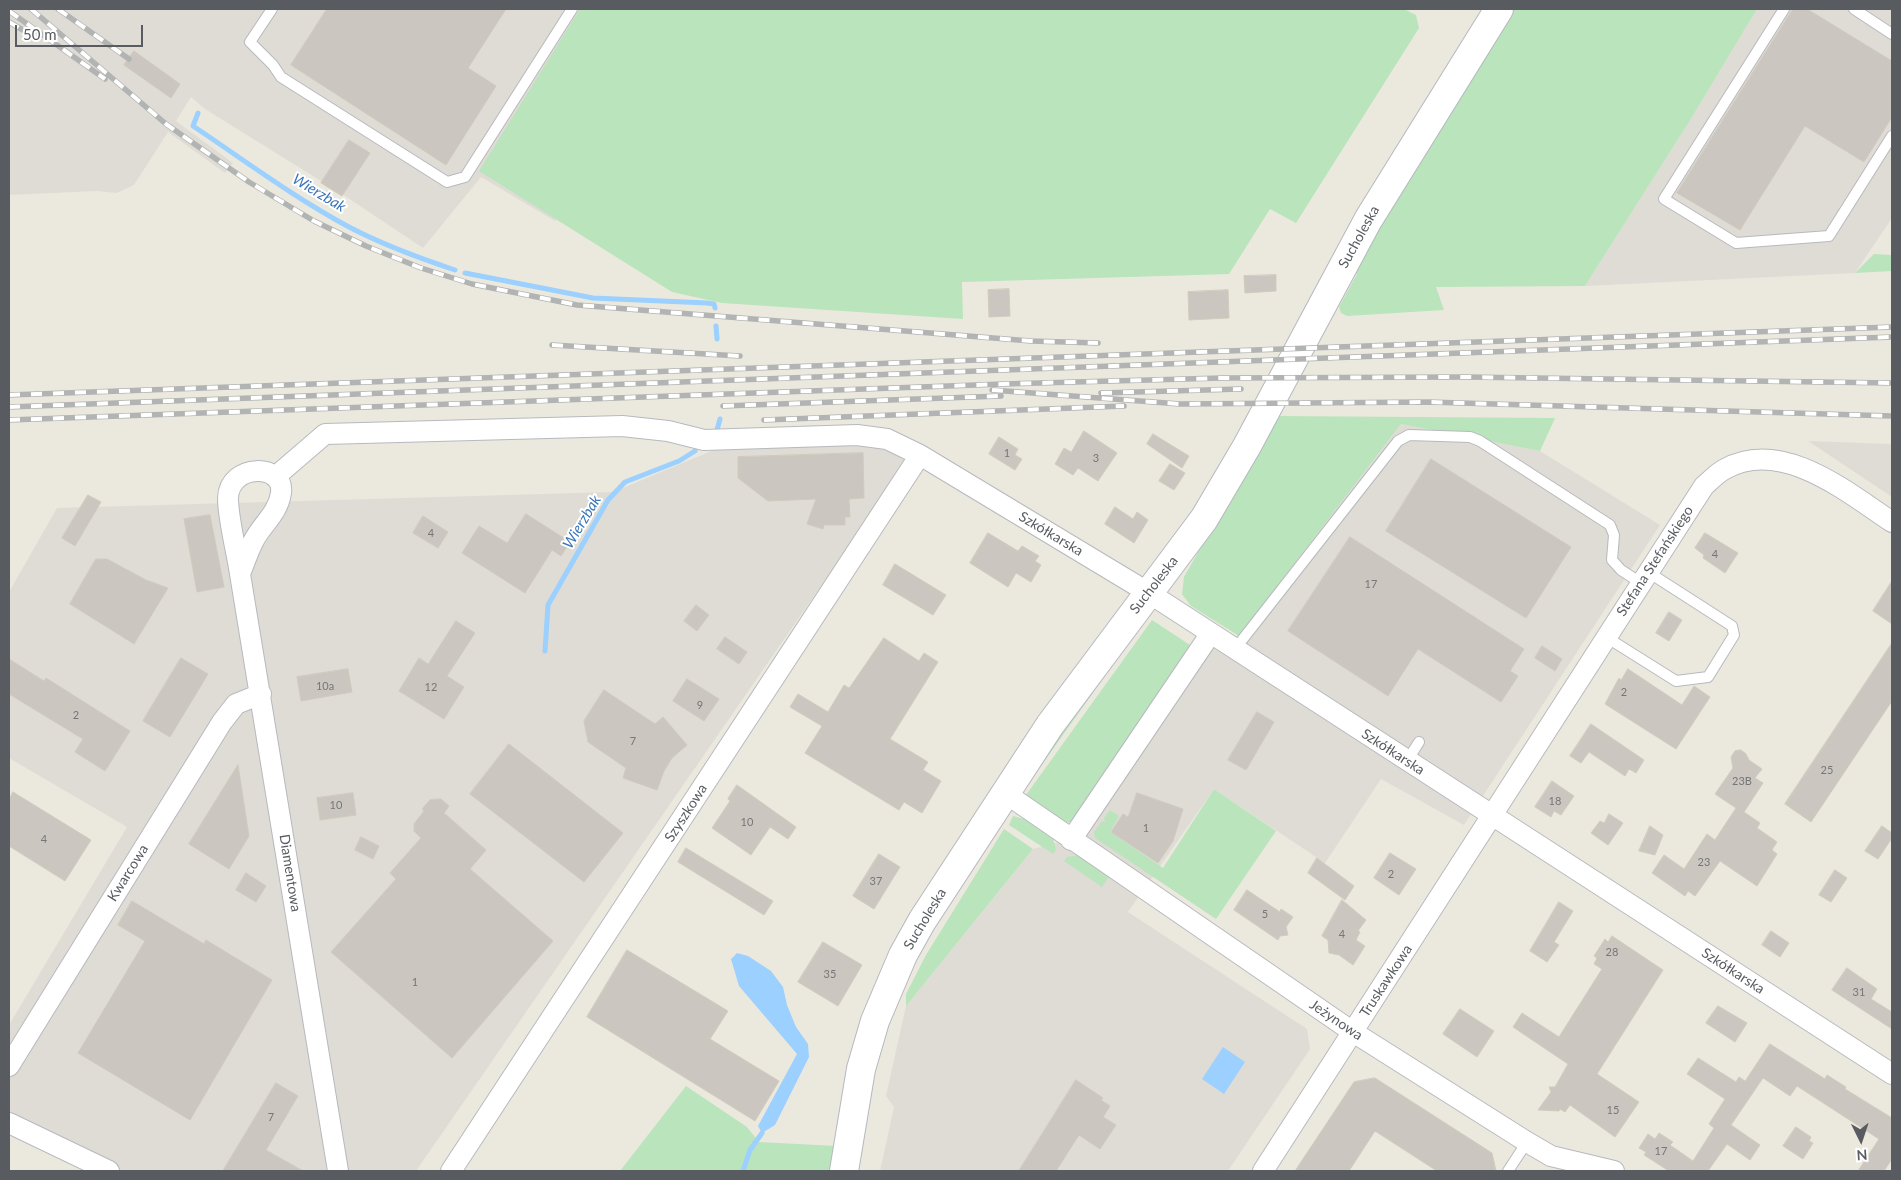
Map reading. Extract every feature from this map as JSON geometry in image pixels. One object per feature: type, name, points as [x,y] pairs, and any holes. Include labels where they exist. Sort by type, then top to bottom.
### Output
[{"type":"street","name":"Sucholeska","points":[[844,1171],[861,1069],[887,989],[922,921],[1005,793],[1084,677],[1185,546],[1222,490],[1368,220],[1499,9]]},
{"type":"street","name":"Szkółkarska","points":[[275,477],[324,434],[622,426],[668,431],[704,440],[857,435],[887,439],[920,455],[1149,593],[1892,1074]]},
{"type":"street","name":"Szyszkowa","points":[[451,1171],[920,455]]},
{"type":"street","name":"Stefana Stefańskiego","points":[[1492,815],[1704,486],[1724,469],[1744,462],[1780,462],[1809,469],[1892,522]]},
{"type":"street","name":"Diamentowa","points":[[275,477],[266,472],[254,470],[242,474],[233,485],[228,497],[338,1171]]},
{"type":"street","points":[[240,574],[253,541],[269,520],[278,503],[281,490],[275,477]]},
{"type":"street","points":[[1071,840],[1211,633]]},
{"type":"street","name":"Kwarcowa","points":[[9,1066],[222,722],[236,704],[261,694]]},
{"type":"street","name":"Jeżynowa","points":[[1005,793],[1353,1032],[1528,1142],[1551,1156],[1614,1171]]},
{"type":"street","name":"Truskawkowa","points":[[1263,1171],[1492,815]]},
{"type":"street","points":[[9,1123],[109,1171]]},
{"type":"lane","points":[[272,9],[250,42],[274,65],[281,77],[447,182],[465,177],[572,9]]},
{"type":"lane","points":[[1784,9],[1664,199],[1736,243],[1829,236],[1892,136]]},
{"type":"lane","points":[[1854,9],[1892,34]]},
{"type":"lane","points":[[1235,649],[1398,441],[1409,435],[1470,437],[1504,457],[1610,525],[1614,535],[1612,560],[1621,570],[1645,577],[1732,626],[1734,635],[1708,677],[1676,681],[1606,637]]},
{"type":"lane","points":[[1407,761],[1419,742]]},
{"type":"lane","points":[[1508,1171],[1528,1142]]},
{"type":"shaded area","points":[[9,9],[690,9],[555,221],[481,177],[423,248],[342,194],[205,109],[191,97],[176,121],[233,163],[225,173],[168,132],[134,185],[117,193],[96,191],[9,195]]},
{"type":"shaded area","points":[[1757,9],[1892,9],[1892,218],[1855,273],[1585,286],[1689,122]]},
{"type":"shaded area","points":[[1401,424],[1540,451],[1660,525],[1464,825],[1381,779],[1325,863],[1214,789],[1128,912],[1307,1029],[1310,1049],[1228,1171],[880,1171],[894,1107],[886,1096],[906,1006],[1033,849],[1078,837],[1195,644],[1239,636]]},
{"type":"shaded area","points":[[1808,441],[1892,444],[1892,497]]},
{"type":"shaded area","points":[[873,442],[904,460],[830,573],[416,1171],[109,1171],[9,1114],[9,1025],[127,827],[9,758],[9,592],[57,508],[613,492],[721,447]]},
{"type":"green space","points":[[580,9],[1404,9],[1416,15],[1419,28],[1296,223],[1270,209],[1229,274],[962,282],[963,319],[722,303],[672,292],[479,171]]},
{"type":"green space","points":[[1510,9],[1757,9],[1689,122],[1585,286],[1436,287],[1444,310],[1347,316],[1341,313],[1339,307],[1357,274],[1351,270]]},
{"type":"green space","points":[[1874,254],[1892,255],[1892,271],[1855,273]]},
{"type":"green space","points":[[1276,416],[1555,418],[1540,451],[1401,424],[1239,636],[1191,606],[1182,594],[1184,577]]},
{"type":"green space","points":[[1152,620],[1190,645],[1076,815],[1071,822],[1063,823],[1032,804],[1026,795]]},
{"type":"green space","points":[[1134,635],[1024,790],[1023,784]]},
{"type":"green space","points":[[1214,789],[1276,831],[1216,919],[1095,838],[1094,832],[1102,821],[1105,822],[1104,818],[1110,810],[1119,816],[1110,832],[1163,868]]},
{"type":"green space","points":[[1013,816],[1024,819],[1053,839],[1056,850],[1053,854],[1009,825]]},
{"type":"green space","points":[[1004,829],[1033,849],[906,1006],[906,994],[926,955]]},
{"type":"green space","points":[[1079,855],[1107,875],[1108,878],[1102,887],[1064,861],[1067,857]]},
{"type":"green space","points":[[686,1086],[747,1127],[759,1142],[836,1146],[834,1171],[620,1171]]},
{"type":"water","points":[[737,953],[748,956],[771,971],[783,987],[787,1005],[796,1027],[808,1044],[809,1057],[775,1125],[762,1133],[758,1126],[797,1054],[739,986],[731,959]]},
{"type":"water","points":[[1223,1047],[1245,1062],[1224,1094],[1202,1079]]},
{"type":"building","points":[[327,9],[506,9],[468,68],[496,86],[446,165],[291,65]]},
{"type":"building","points":[[1793,9],[1807,9],[1892,61],[1892,117],[1864,162],[1805,126],[1740,230],[1677,193]]},
{"type":"building","points":[[134,51],[180,84],[171,98],[124,65]]},
{"type":"building","points":[[349,140],[370,153],[342,196],[321,183]]},
{"type":"building","points":[[1276,275],[1276,291],[1245,293],[1244,276]]},
{"type":"building","points":[[1009,289],[1010,316],[989,317],[988,290]]},
{"type":"building","points":[[1228,290],[1229,318],[1189,320],[1188,292]]},
{"type":"building","points":[[1084,431],[1117,453],[1098,481],[1078,468],[1073,475],[1055,464],[1064,448],[1071,452]]},
{"type":"building","points":[[1153,434],[1189,456],[1182,468],[1147,444]]},
{"type":"building","points":[[999,437],[1018,449],[1015,455],[1022,459],[1015,470],[989,454]]},
{"type":"building","points":[[863,453],[864,498],[849,499],[850,517],[845,517],[845,525],[824,525],[823,529],[807,524],[816,499],[768,501],[738,478],[738,457]]},
{"type":"building","points":[[1431,459],[1571,547],[1526,618],[1386,531]]},
{"type":"building","points":[[1170,464],[1185,473],[1174,490],[1159,481]]},
{"type":"building","points":[[88,495],[101,502],[75,546],[62,538]]},
{"type":"building","points":[[1115,507],[1133,519],[1137,512],[1148,520],[1134,543],[1105,524]]},
{"type":"building","points":[[526,514],[570,542],[561,556],[552,550],[525,593],[462,553],[479,526],[507,543]]},
{"type":"building","points":[[210,515],[224,587],[197,592],[184,519]]},
{"type":"building","points":[[423,516],[448,532],[438,548],[413,533]]},
{"type":"building","points":[[988,533],[1018,551],[1022,546],[1039,556],[1035,561],[1041,565],[1031,582],[1016,573],[1008,587],[970,563]]},
{"type":"building","points":[[1705,533],[1738,553],[1725,573],[1703,558],[1704,555],[1695,548]]},
{"type":"building","points":[[1350,537],[1524,649],[1510,671],[1518,676],[1501,702],[1418,649],[1388,696],[1288,631]]},
{"type":"building","points":[[96,559],[107,559],[146,580],[168,588],[134,644],[70,604]]},
{"type":"building","points":[[895,564],[946,595],[933,615],[883,585]]},
{"type":"building","points":[[1892,581],[1892,624],[1873,611]]},
{"type":"building","points":[[696,605],[709,615],[697,631],[684,621]]},
{"type":"building","points":[[1669,612],[1682,620],[1669,641],[1656,633]]},
{"type":"building","points":[[456,621],[475,633],[447,676],[464,687],[444,719],[399,691],[419,658],[428,664]]},
{"type":"building","points":[[725,637],[747,652],[739,664],[717,649]]},
{"type":"building","points":[[884,638],[919,661],[924,653],[938,662],[890,739],[928,762],[923,770],[941,781],[922,813],[904,802],[899,810],[805,753],[822,726],[790,707],[798,694],[828,712],[844,685],[849,688]]},
{"type":"building","points":[[1892,643],[1892,701],[1811,822],[1785,804]]},
{"type":"building","points":[[1542,646],[1562,659],[1555,671],[1535,658]]},
{"type":"building","points":[[181,658],[208,674],[170,737],[143,721]]},
{"type":"building","points":[[9,659],[44,681],[46,678],[130,731],[105,771],[75,752],[83,739],[9,694]]},
{"type":"building","points":[[348,669],[352,692],[301,701],[297,677]]},
{"type":"building","points":[[1628,669],[1682,705],[1694,686],[1710,697],[1676,749],[1605,704],[1619,678],[1621,680]]},
{"type":"building","points":[[687,679],[719,699],[704,721],[673,701]]},
{"type":"building","points":[[604,690],[655,724],[663,717],[687,745],[672,758],[664,771],[657,790],[623,778],[626,768],[588,742],[584,721]]},
{"type":"building","points":[[1257,712],[1274,722],[1246,770],[1228,760]]},
{"type":"building","points":[[1591,724],[1644,760],[1636,773],[1629,769],[1625,776],[1589,752],[1581,763],[1570,756]]},
{"type":"building","points":[[509,744],[623,833],[584,882],[470,794]]},
{"type":"building","points":[[1741,750],[1749,760],[1762,769],[1755,778],[1763,783],[1744,812],[1760,823],[1757,828],[1777,842],[1772,850],[1777,854],[1757,886],[1720,861],[1695,896],[1688,891],[1685,896],[1652,873],[1664,855],[1684,869],[1707,834],[1715,840],[1736,808],[1715,794],[1733,768],[1731,757],[1735,751]]},
{"type":"building","points":[[238,765],[249,836],[229,869],[189,844]]},
{"type":"building","points":[[1552,781],[1574,796],[1561,815],[1554,811],[1551,817],[1535,807]]},
{"type":"building","points":[[737,785],[796,827],[788,839],[770,827],[751,855],[712,828],[730,801],[728,799]]},
{"type":"building","points":[[13,792],[91,840],[65,881],[9,846],[9,800]]},
{"type":"building","points":[[353,793],[356,815],[320,820],[317,798]]},
{"type":"building","points":[[1137,793],[1183,809],[1173,841],[1158,863],[1111,832],[1123,814],[1128,817]]},
{"type":"building","points":[[441,799],[449,806],[444,813],[486,850],[470,869],[553,941],[452,1058],[331,952],[396,879],[390,873],[421,838],[414,831],[414,824],[424,811],[422,809],[430,800]]},
{"type":"building","points":[[1609,814],[1623,823],[1608,845],[1591,833],[1600,821],[1604,823]]},
{"type":"building","points":[[1650,826],[1663,835],[1655,855],[1639,851]]},
{"type":"building","points":[[1882,826],[1892,833],[1892,838],[1878,859],[1865,851]]},
{"type":"building","points":[[361,837],[379,846],[373,859],[355,850]]},
{"type":"building","points":[[686,848],[773,901],[764,915],[678,862]]},
{"type":"building","points":[[1390,853],[1416,869],[1399,895],[1374,878]]},
{"type":"building","points":[[879,854],[900,867],[874,909],[853,896]]},
{"type":"building","points":[[1317,858],[1354,886],[1345,900],[1308,873]]},
{"type":"building","points":[[1835,870],[1847,878],[1831,902],[1819,895]]},
{"type":"building","points":[[246,873],[266,886],[256,902],[236,890]]},
{"type":"building","points":[[1247,890],[1280,912],[1281,909],[1293,917],[1286,927],[1288,935],[1280,936],[1278,940],[1234,910]]},
{"type":"building","points":[[1342,900],[1366,920],[1358,931],[1360,932],[1356,940],[1365,946],[1353,965],[1339,955],[1329,953],[1328,940],[1322,936]]},
{"type":"building","points":[[132,901],[204,944],[206,940],[272,980],[190,1120],[78,1053],[145,941],[118,925]]},
{"type":"building","points":[[1559,902],[1573,911],[1554,942],[1559,945],[1547,962],[1530,951]]},
{"type":"building","points":[[1771,931],[1789,943],[1780,957],[1762,945]]},
{"type":"building","points":[[1612,936],[1663,970],[1597,1074],[1639,1102],[1615,1137],[1570,1105],[1565,1112],[1560,1109],[1559,1111],[1538,1110],[1551,1092],[1549,1087],[1555,1087],[1568,1064],[1513,1027],[1522,1013],[1559,1037],[1602,969],[1594,964],[1597,958],[1594,956],[1605,939],[1608,942]]},
{"type":"building","points":[[823,942],[862,965],[838,1006],[798,982]]},
{"type":"building","points":[[627,950],[728,1011],[710,1039],[779,1081],[755,1121],[587,1017]]},
{"type":"building","points":[[1847,968],[1877,989],[1871,999],[1892,1012],[1892,1029],[1832,990]]},
{"type":"building","points":[[1718,1006],[1747,1023],[1735,1042],[1706,1023]]},
{"type":"building","points":[[1460,1009],[1494,1031],[1477,1057],[1443,1034]]},
{"type":"building","points":[[1770,1044],[1825,1079],[1827,1075],[1846,1087],[1845,1089],[1892,1118],[1892,1159],[1884,1171],[1858,1171],[1879,1139],[1797,1086],[1790,1096],[1763,1078],[1731,1125],[1760,1145],[1750,1160],[1727,1144],[1708,1171],[1669,1171],[1644,1155],[1646,1152],[1639,1148],[1648,1134],[1655,1139],[1659,1133],[1673,1142],[1670,1145],[1693,1161],[1714,1128],[1709,1124],[1725,1099],[1687,1074],[1698,1058],[1736,1082],[1739,1077],[1745,1081]]},
{"type":"building","points":[[1375,1078],[1492,1153],[1496,1171],[1437,1171],[1375,1131],[1349,1171],[1295,1171],[1354,1082]]},
{"type":"building","points":[[1076,1080],[1103,1098],[1101,1100],[1110,1106],[1103,1117],[1116,1125],[1100,1149],[1079,1135],[1056,1171],[1019,1171]]},
{"type":"building","points":[[276,1083],[298,1096],[266,1150],[303,1171],[223,1171]]},
{"type":"building","points":[[1796,1127],[1811,1137],[1809,1141],[1813,1143],[1803,1159],[1783,1146]]},
{"type":"waterway","name":"Wierzbak","points":[[198,113],[193,126],[309,204],[375,240],[455,270]]},
{"type":"waterway","name":"Wierzbak","points":[[465,273],[593,298],[707,303],[714,304],[715,308]]},
{"type":"waterway","name":"Wierzbak","points":[[716,326],[717,339]]},
{"type":"waterway","name":"Wierzbak","points":[[716,434],[720,419]]},
{"type":"waterway","name":"Wierzbak","points":[[545,651],[548,605],[608,500],[625,482],[679,461],[695,451]]},
{"type":"waterway","name":"Wierzbak","points":[[743,1171],[750,1150],[762,1133]]},
{"type":"railway","points":[[31,9],[166,124],[249,182],[314,221],[366,246],[421,268],[472,284],[577,305],[1031,341],[1098,343]]},
{"type":"railway","points":[[58,9],[129,59]]},
{"type":"railway","points":[[9,11],[105,79]]},
{"type":"railway","points":[[9,22],[30,34]]},
{"type":"railway","points":[[9,395],[1892,327]]},
{"type":"railway","points":[[9,407],[1892,337]]},
{"type":"railway","points":[[552,345],[740,356]]},
{"type":"railway","points":[[9,420],[1003,384],[1222,378],[1465,377],[1892,383]]},
{"type":"railway","points":[[1101,393],[1241,389]]},
{"type":"railway","points":[[992,390],[1180,404],[1428,402],[1892,416]]},
{"type":"railway","points":[[723,406],[1001,396]]},
{"type":"railway","points":[[764,420],[1124,406]]}]
